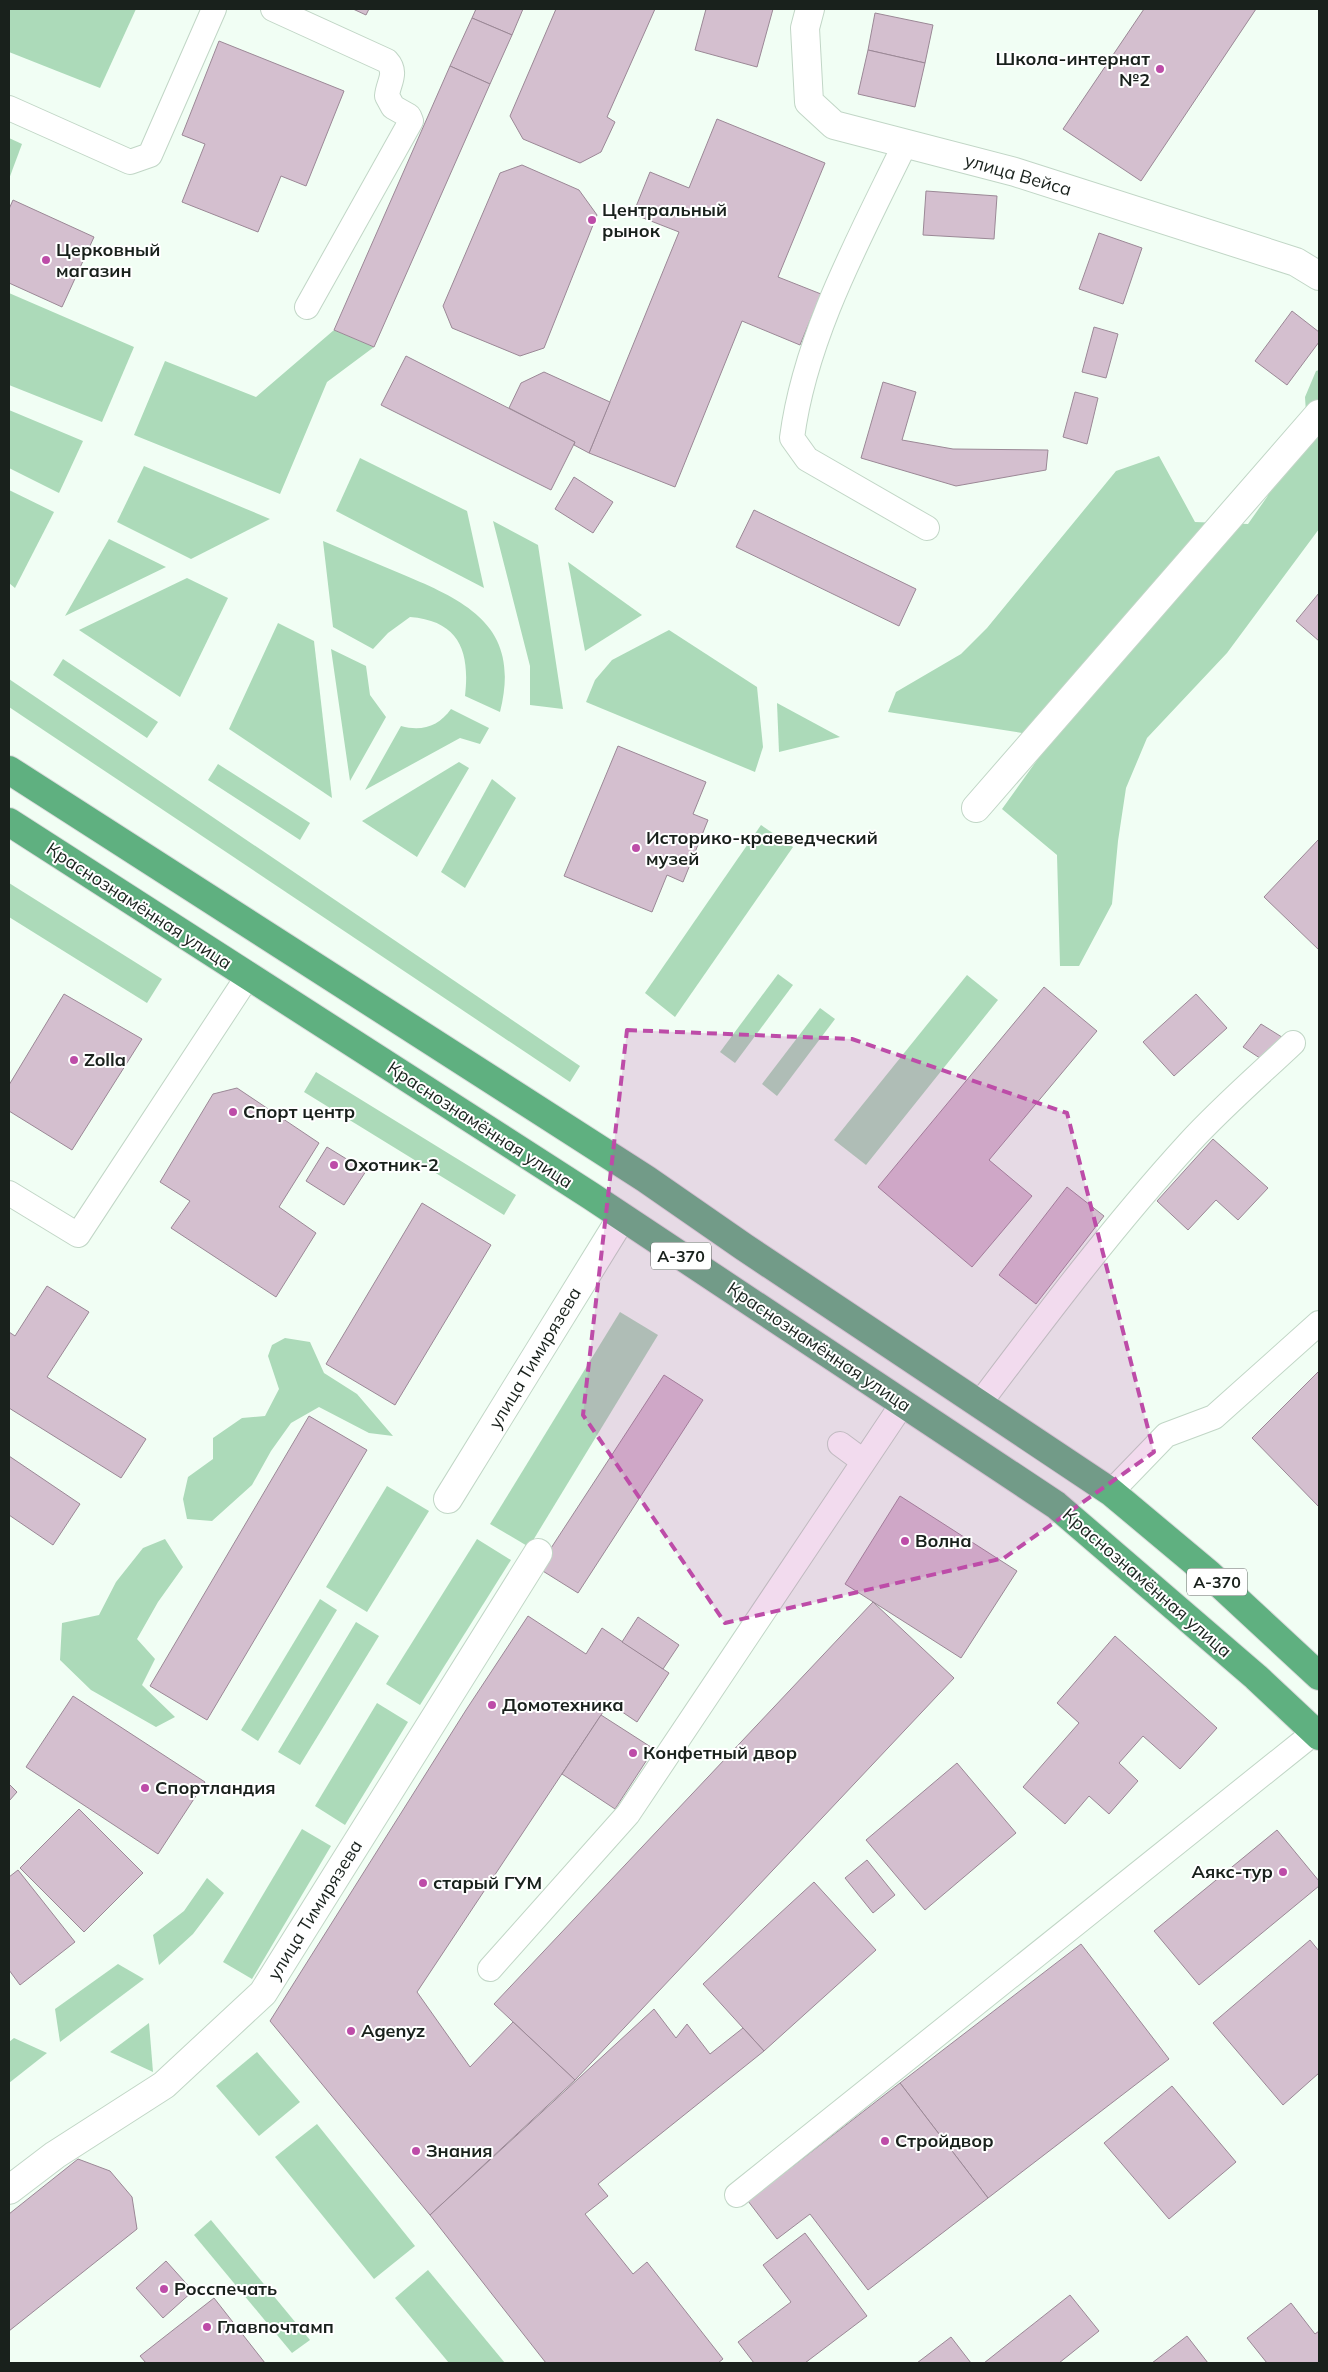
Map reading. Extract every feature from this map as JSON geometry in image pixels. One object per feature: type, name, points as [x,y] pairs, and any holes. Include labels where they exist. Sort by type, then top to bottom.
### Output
[{"type":"highway","name":"А-370","points":[[9,770],[646,1179],[744,1247],[1111,1492],[1209,1574],[1319,1676]]},
{"type":"highway","name":"Краснознамённая улица","points":[[9,822],[622,1217],[1056,1504],[1318,1732]]},
{"type":"street","name":"улица Вейса","points":[[810,9],[805,28],[809,102],[834,126],[1015,172],[1296,262],[1319,276]]},
{"type":"street","points":[[976,808],[1319,414]]},
{"type":"street","name":"улица Тимирязева","points":[[448,1499],[622,1217]]},
{"type":"street","name":"улица Тимирязева","points":[[9,2190],[55,2154],[164,2085],[263,1993],[538,1553]]},
{"type":"lane","points":[[9,108],[130,162],[150,155],[214,9]]},
{"type":"lane","points":[[273,9],[387,61],[392,66],[393,74],[387,96],[393,107],[409,116],[411,121],[307,306]]},
{"type":"lane","points":[[905,144],[845,268],[814,350],[796,411],[792,438],[808,459],[927,528]]},
{"type":"lane","points":[[9,1193],[78,1235],[248,976]]},
{"type":"lane","points":[[980,1403],[1042,1320],[1128,1212],[1190,1141],[1293,1043]]},
{"type":"lane","points":[[1111,1492],[1166,1435],[1214,1417],[1319,1323]]},
{"type":"lane","points":[[490,1968],[628,1814],[902,1403]]},
{"type":"lane","points":[[840,1444],[863,1461]]},
{"type":"lane","points":[[737,2195],[1318,1732]]},
{"type":"highlighted area","points":[[627,1030],[852,1039],[1067,1113],[1154,1452],[1004,1558],[725,1623],[583,1415]]},
{"type":"green space","points":[[9,9],[136,9],[100,88],[9,52]]},
{"type":"green space","points":[[9,138],[22,144],[9,179]]},
{"type":"green space","points":[[9,293],[134,347],[102,422],[9,385]]},
{"type":"green space","points":[[334,330],[374,347],[327,382],[280,494],[134,435],[165,361],[256,397]]},
{"type":"green space","points":[[1319,370],[1319,529],[1227,653],[1147,738],[1126,788],[1118,841],[1112,904],[1079,966],[1060,966],[1057,855],[1002,809],[1045,749],[1022,733],[888,712],[896,692],[961,654],[987,628],[1116,471],[1159,456],[1195,522],[1248,524],[1267,497],[1306,413],[1305,397],[1316,371]]},
{"type":"green space","points":[[9,410],[83,441],[59,493],[9,468]]},
{"type":"green space","points":[[360,458],[467,511],[484,588],[336,511]]},
{"type":"green space","points":[[144,466],[270,519],[191,559],[117,522]]},
{"type":"green space","points":[[9,490],[54,512],[15,588],[9,583]]},
{"type":"green space","points":[[493,521],[538,545],[563,709],[530,705],[530,666]]},
{"type":"green space","points":[[109,539],[166,567],[65,616]]},
{"type":"green space","points":[[323,541],[450,597],[469,609],[485,623],[497,640],[503,660],[505,683],[500,712],[465,696],[466,666],[463,653],[451,632],[440,625],[410,617],[388,633],[373,649],[333,627]]},
{"type":"green space","points":[[568,562],[642,615],[585,651]]},
{"type":"green space","points":[[187,578],[228,598],[180,697],[79,630]]},
{"type":"green space","points":[[278,623],[314,641],[332,798],[229,729]]},
{"type":"green space","points":[[669,630],[757,687],[763,747],[755,772],[586,702],[595,680],[612,660]]},
{"type":"green space","points":[[331,649],[366,666],[370,695],[386,717],[350,781]]},
{"type":"green space","points":[[63,659],[158,722],[147,738],[53,675]]},
{"type":"green space","points":[[9,679],[580,1066],[570,1082],[9,707]]},
{"type":"green space","points":[[777,703],[840,737],[779,752]]},
{"type":"green space","points":[[451,709],[489,728],[480,744],[460,738],[365,790],[401,726],[423,728],[429,726],[441,720]]},
{"type":"green space","points":[[459,762],[469,768],[417,857],[362,821]]},
{"type":"green space","points":[[218,764],[310,823],[300,840],[208,780]]},
{"type":"green space","points":[[492,779],[516,798],[465,888],[441,872]]},
{"type":"green space","points":[[761,825],[793,847],[675,1017],[645,993]]},
{"type":"green space","points":[[9,883],[162,979],[147,1003],[9,917]]},
{"type":"green space","points":[[778,974],[793,985],[735,1063],[720,1052]]},
{"type":"green space","points":[[967,975],[998,1000],[866,1165],[834,1140]]},
{"type":"green space","points":[[820,1008],[835,1019],[777,1096],[762,1084]]},
{"type":"green space","points":[[316,1072],[516,1195],[504,1215],[304,1092]]},
{"type":"green space","points":[[620,1312],[658,1335],[529,1547],[490,1524]]},
{"type":"green space","points":[[285,1338],[310,1342],[324,1373],[357,1394],[393,1436],[369,1433],[319,1407],[291,1423],[271,1451],[252,1485],[212,1521],[187,1519],[183,1499],[188,1477],[213,1459],[213,1438],[242,1418],[265,1416],[279,1389],[268,1356],[272,1345]]},
{"type":"green space","points":[[387,1486],[429,1511],[367,1612],[326,1587]]},
{"type":"green space","points":[[165,1539],[183,1567],[158,1602],[137,1639],[155,1659],[142,1685],[175,1717],[156,1727],[91,1690],[60,1660],[62,1623],[99,1615],[116,1582],[143,1548]]},
{"type":"green space","points":[[477,1539],[511,1560],[420,1705],[386,1684]]},
{"type":"green space","points":[[320,1599],[337,1610],[258,1741],[241,1730]]},
{"type":"green space","points":[[356,1622],[379,1636],[300,1765],[278,1752]]},
{"type":"green space","points":[[377,1703],[408,1722],[345,1825],[315,1806]]},
{"type":"green space","points":[[302,1829],[331,1846],[252,1979],[223,1962]]},
{"type":"green space","points":[[207,1878],[224,1893],[193,1934],[159,1965],[153,1935],[184,1911]]},
{"type":"green space","points":[[118,1964],[144,1979],[60,2042],[55,2009]]},
{"type":"green space","points":[[149,2023],[153,2072],[110,2052]]},
{"type":"green space","points":[[14,2038],[47,2053],[9,2083],[9,2042]]},
{"type":"green space","points":[[257,2052],[300,2102],[259,2136],[216,2086]]},
{"type":"green space","points":[[317,2124],[415,2246],[374,2279],[275,2157]]},
{"type":"green space","points":[[211,2220],[310,2340],[292,2353],[194,2235]]},
{"type":"green space","points":[[428,2270],[505,2363],[449,2363],[395,2298]]},
{"type":"building","points":[[353,9],[369,9],[366,15]]},
{"type":"building","points":[[476,9],[523,9],[512,35],[472,18]]},
{"type":"building","points":[[556,9],[655,9],[607,117],[615,122],[601,152],[580,163],[523,139],[510,116]]},
{"type":"building","points":[[706,9],[773,9],[757,67],[695,50]]},
{"type":"building","name":"Школа-интернат №2","points":[[1144,9],[1256,9],[1141,181],[1063,129]]},
{"type":"building","points":[[875,13],[933,25],[925,63],[868,50]]},
{"type":"building","points":[[472,18],[512,35],[490,84],[450,66]]},
{"type":"building","points":[[219,41],[344,91],[306,186],[281,176],[258,232],[182,202],[205,144],[182,135]]},
{"type":"building","points":[[868,50],[925,63],[915,107],[858,94]]},
{"type":"building","points":[[450,66],[490,84],[374,347],[334,330]]},
{"type":"building","points":[[717,119],[825,163],[778,277],[821,294],[800,345],[742,321],[675,487],[589,453],[679,232],[633,214],[650,172],[689,188]]},
{"type":"building","points":[[522,165],[579,190],[597,215],[544,348],[520,356],[452,328],[443,306],[500,173]]},
{"type":"building","points":[[926,191],[997,196],[994,239],[923,235]]},
{"type":"building","name":"Церковный магазин","points":[[13,200],[94,237],[62,307],[9,283],[9,209]]},
{"type":"building","points":[[1099,233],[1142,248],[1123,304],[1079,289]]},
{"type":"building","points":[[1292,311],[1319,332],[1319,342],[1287,385],[1255,361]]},
{"type":"building","points":[[1094,327],[1118,334],[1106,378],[1082,372]]},
{"type":"building","points":[[406,356],[575,442],[551,490],[381,405]]},
{"type":"building","points":[[544,372],[610,402],[589,453],[574,445],[575,442],[509,408],[521,383]]},
{"type":"building","points":[[883,382],[916,392],[902,440],[953,449],[1048,450],[1046,470],[956,486],[861,458]]},
{"type":"building","points":[[1075,392],[1098,398],[1087,444],[1063,437]]},
{"type":"building","points":[[574,477],[613,502],[593,533],[555,509]]},
{"type":"building","points":[[754,510],[916,589],[899,626],[736,547]]},
{"type":"building","points":[[1319,593],[1319,641],[1296,621]]},
{"type":"building","name":"Историко-краеведческий музей","points":[[618,746],[706,782],[693,814],[708,820],[683,882],[667,875],[652,912],[564,876]]},
{"type":"building","points":[[1319,839],[1319,950],[1264,897]]},
{"type":"building","points":[[1044,987],[1097,1031],[989,1160],[1032,1196],[972,1267],[878,1187]]},
{"type":"building","points":[[64,994],[142,1039],[72,1150],[9,1111],[9,1085]]},
{"type":"building","points":[[1196,994],[1227,1028],[1174,1076],[1143,1042]]},
{"type":"building","points":[[1261,1024],[1285,1039],[1269,1064],[1243,1047]]},
{"type":"building","points":[[237,1088],[319,1143],[279,1207],[316,1233],[276,1297],[171,1228],[190,1201],[160,1182],[213,1094]]},
{"type":"building","points":[[1213,1139],[1268,1188],[1238,1220],[1216,1200],[1188,1230],[1157,1201]]},
{"type":"building","points":[[327,1147],[366,1171],[344,1205],[306,1181]]},
{"type":"building","points":[[1067,1187],[1104,1216],[1036,1304],[999,1275]]},
{"type":"building","points":[[422,1203],[491,1245],[395,1405],[326,1364]]},
{"type":"building","points":[[47,1286],[89,1312],[47,1377],[146,1439],[121,1478],[9,1408],[9,1332],[15,1336]]},
{"type":"building","points":[[1319,1371],[1319,1507],[1252,1438]]},
{"type":"building","points":[[664,1375],[703,1400],[578,1593],[538,1568]]},
{"type":"building","points":[[309,1416],[367,1450],[207,1720],[150,1686]]},
{"type":"building","points":[[9,1456],[80,1504],[53,1545],[9,1515]]},
{"type":"building","points":[[900,1496],[1017,1571],[961,1658],[845,1584]]},
{"type":"building","points":[[873,1602],[954,1678],[575,2080],[494,2004]]},
{"type":"building","name":"старый ГУМ","points":[[528,1616],[586,1654],[602,1628],[669,1673],[637,1722],[609,1703],[417,1992],[470,2067],[513,2022],[575,2080],[430,2215],[270,2021],[466,1710]]},
{"type":"building","points":[[638,1617],[679,1645],[663,1669],[622,1642]]},
{"type":"building","points":[[1115,1636],[1217,1728],[1180,1769],[1143,1736],[1119,1763],[1138,1781],[1109,1814],[1089,1796],[1065,1824],[1023,1787],[1079,1723],[1057,1703]]},
{"type":"building","points":[[73,1696],[205,1782],[158,1854],[26,1767]]},
{"type":"building","points":[[601,1715],[654,1749],[615,1809],[562,1774]]},
{"type":"building","points":[[957,1763],[1016,1833],[925,1910],[866,1840]]},
{"type":"building","points":[[9,1784],[17,1792],[9,1801]]},
{"type":"building","points":[[79,1809],[143,1873],[84,1932],[20,1868]]},
{"type":"building","points":[[1277,1830],[1319,1881],[1319,1886],[1199,1985],[1154,1931]]},
{"type":"building","points":[[867,1860],[895,1895],[873,1913],[845,1878]]},
{"type":"building","points":[[18,1870],[75,1942],[20,1985],[9,1970],[9,1877]]},
{"type":"building","points":[[814,1882],[876,1950],[764,2051],[703,1984]]},
{"type":"building","points":[[1310,1940],[1319,1951],[1319,2073],[1283,2105],[1213,2023]]},
{"type":"building","points":[[1081,1944],[1169,2059],[988,2198],[900,2083]]},
{"type":"building","points":[[654,2009],[676,2038],[687,2024],[710,2054],[743,2028],[764,2051],[598,2184],[608,2196],[585,2214],[633,2274],[647,2262],[723,2359],[718,2363],[546,2363],[430,2215]]},
{"type":"building","name":"Стройдвор","points":[[900,2083],[988,2198],[868,2290],[810,2214],[777,2239],[748,2201]]},
{"type":"building","points":[[1172,2086],[1236,2162],[1169,2219],[1104,2143]]},
{"type":"building","points":[[78,2159],[110,2171],[132,2197],[137,2229],[9,2331],[9,2214]]},
{"type":"building","points":[[805,2233],[867,2316],[805,2363],[754,2363],[738,2342],[791,2302],[763,2265]]},
{"type":"building","name":"Росспечать","points":[[166,2261],[193,2291],[163,2318],[136,2288]]},
{"type":"building","points":[[1070,2295],[1099,2331],[1059,2363],[984,2363]]},
{"type":"building","name":"Главпочтамп","points":[[214,2298],[265,2363],[146,2363],[140,2356]]},
{"type":"building","points":[[1291,2303],[1315,2334],[1319,2331],[1319,2363],[1267,2363],[1247,2338]]},
{"type":"building","points":[[1187,2336],[1208,2363],[1152,2363]]},
{"type":"building","points":[[951,2337],[971,2363],[917,2363]]},
{"type":"place","name":"Школа-интернат №2","points":[[1160,69]]},
{"type":"place","name":"Центральный рынок","points":[[592,220]]},
{"type":"place","name":"Церковный магазин","points":[[46,260]]},
{"type":"place","name":"Историко-краеведческий музей","points":[[636,848]]},
{"type":"place","name":"Zolla","points":[[74,1060]]},
{"type":"place","name":"Спорт центр","points":[[233,1112]]},
{"type":"place","name":"Охотник-2","points":[[334,1165]]},
{"type":"place","name":"Волна","points":[[905,1541]]},
{"type":"place","name":"Домотехника","points":[[492,1705]]},
{"type":"place","name":"Конфетный двор","points":[[633,1753]]},
{"type":"place","name":"Спортландия","points":[[145,1788]]},
{"type":"place","name":"Аякс-тур","points":[[1283,1872]]},
{"type":"place","name":"старый ГУМ","points":[[423,1883]]},
{"type":"place","name":"Agenyz","points":[[351,2031]]},
{"type":"place","name":"Стройдвор","points":[[885,2141]]},
{"type":"place","name":"Знания","points":[[416,2151]]},
{"type":"place","name":"Росспечать","points":[[164,2289]]},
{"type":"place","name":"Главпочтамп","points":[[207,2327]]}]
